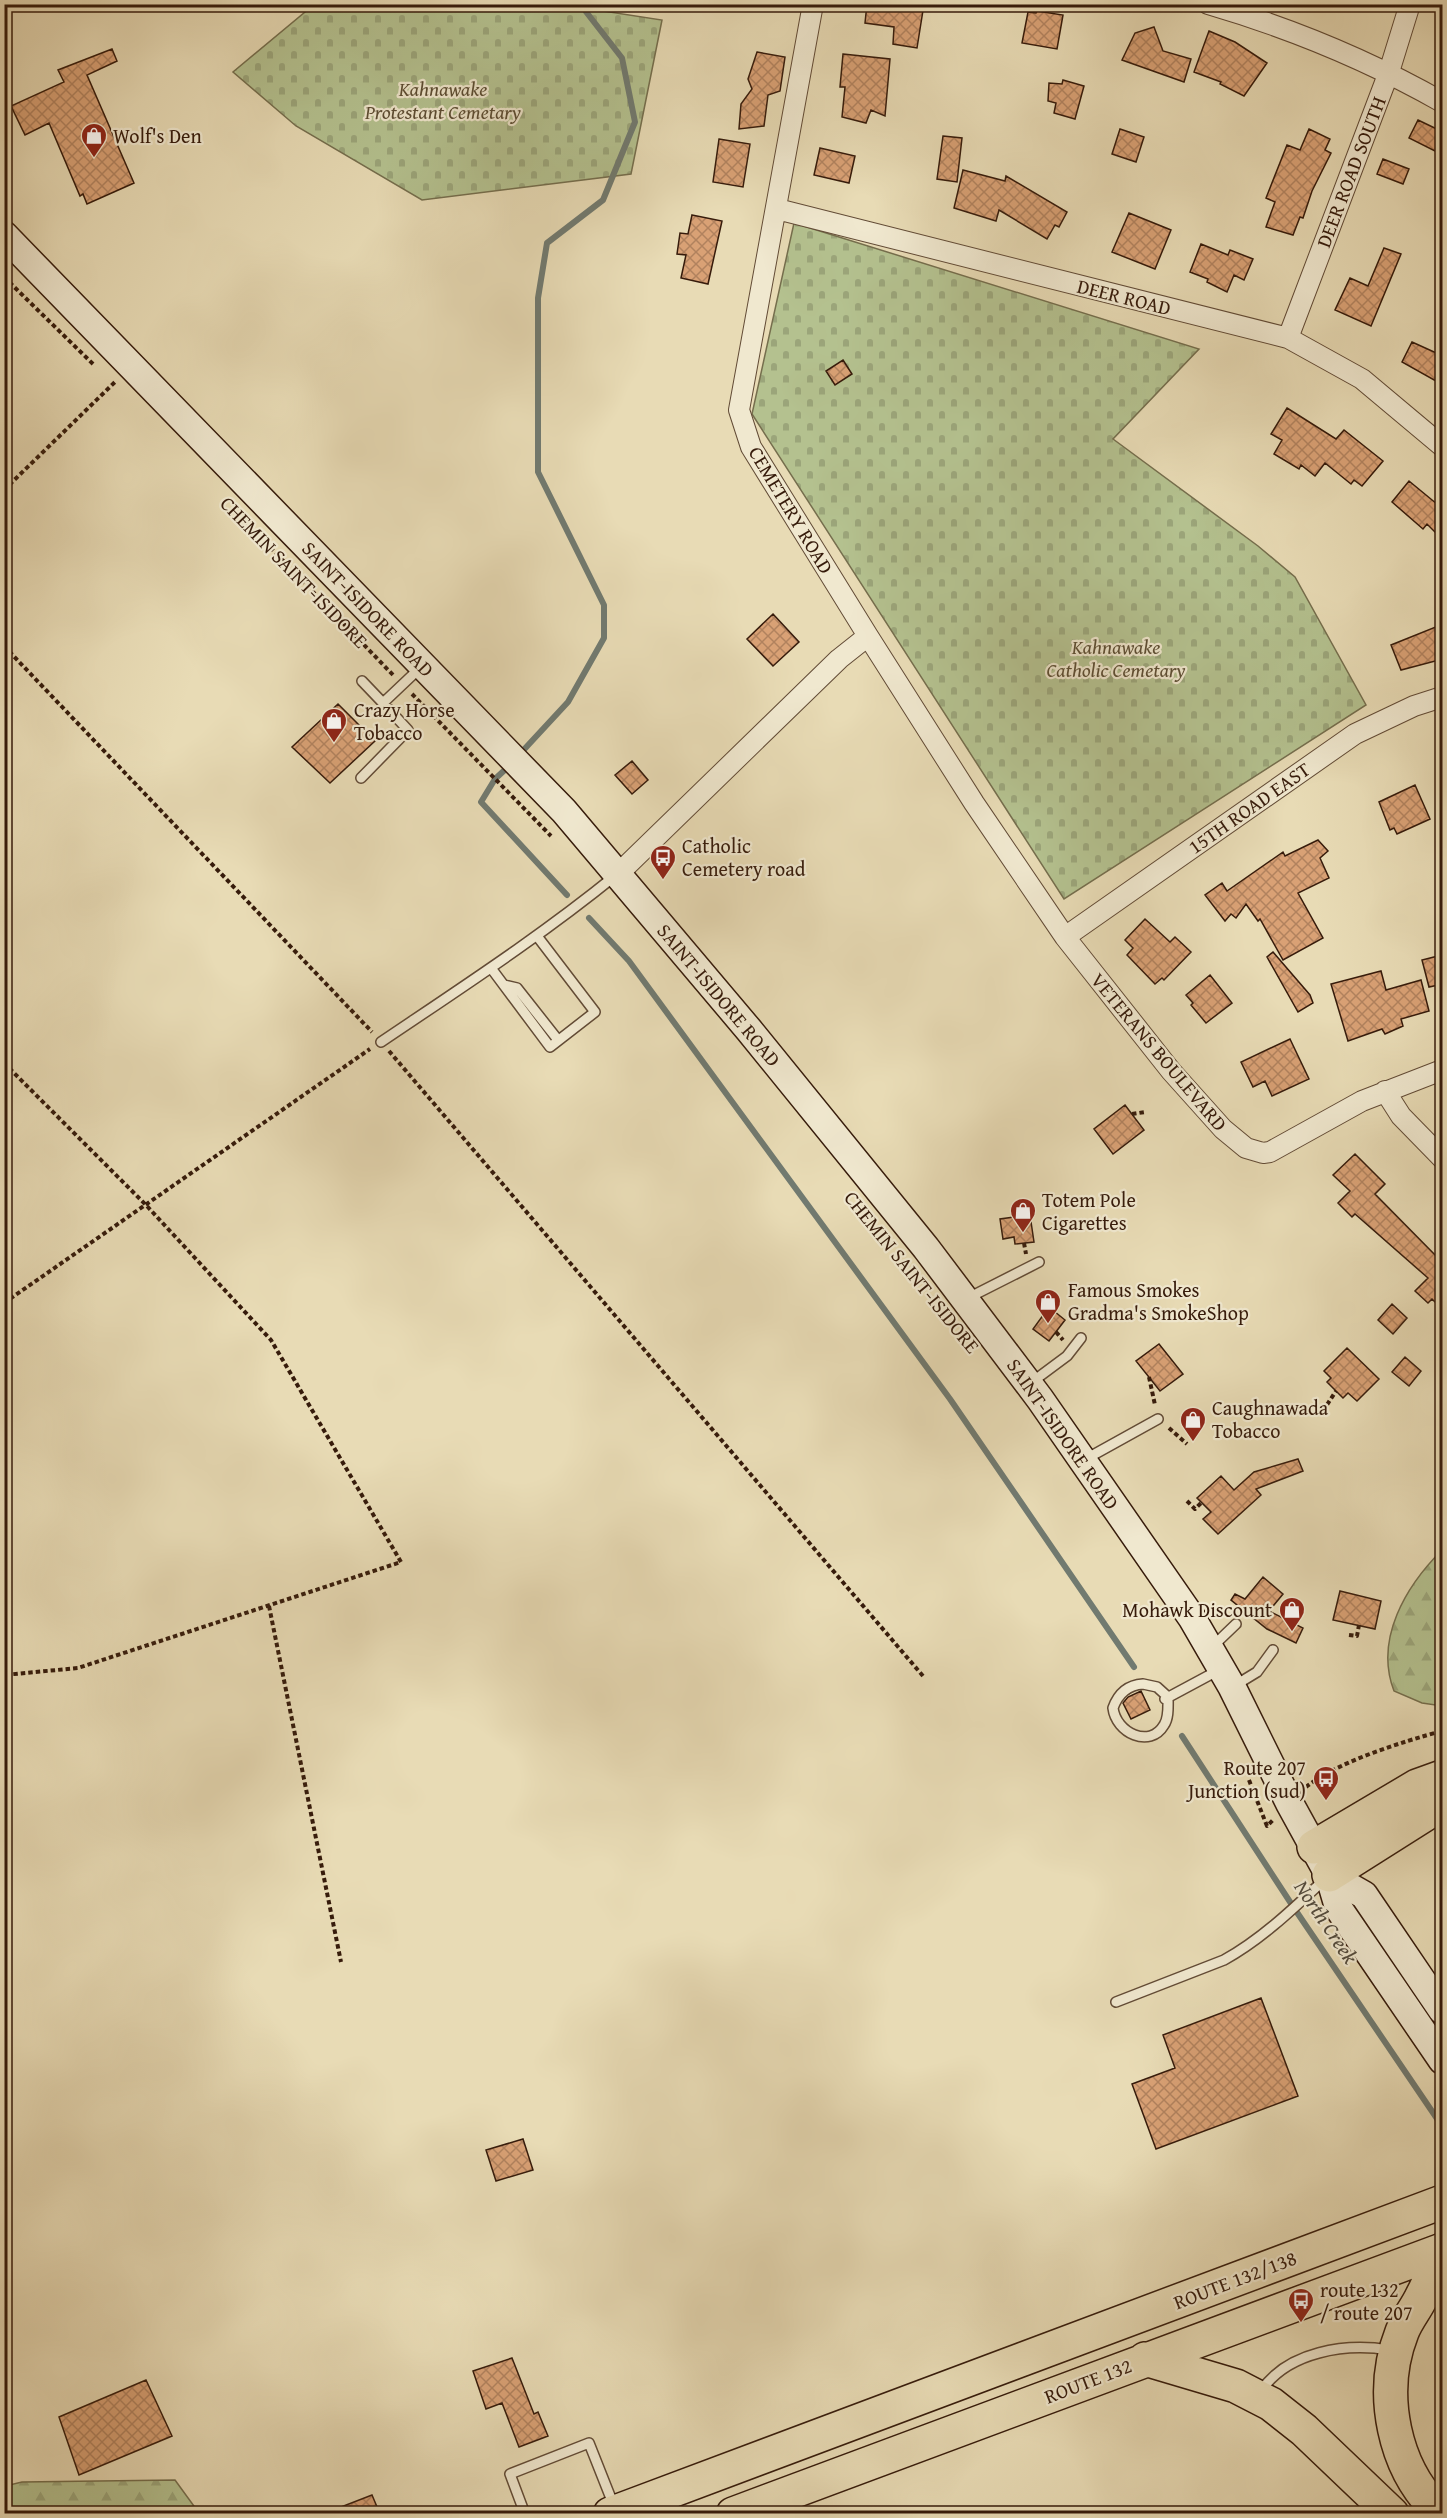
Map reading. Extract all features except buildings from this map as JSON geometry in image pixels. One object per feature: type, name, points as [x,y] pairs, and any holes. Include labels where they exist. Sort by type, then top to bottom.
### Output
[{"type":"highway","points":[[1322,1861],[1417,1786],[1443,1776]]},
{"type":"highway","points":[[1322,1861],[1443,1807]]},
{"type":"highway","name":"ROUTE 132/138","points":[[613,2512],[1443,2202]]},
{"type":"highway","points":[[1442,2250],[1422,2297],[1402,2332],[1396,2351],[1391,2400],[1394,2427],[1409,2470],[1421,2489],[1442,2514]]},
{"type":"highway","name":"ROUTE 132","points":[[734,2514],[1442,2250]]},
{"type":"highway","points":[[1145,2359],[1223,2381],[1258,2396],[1304,2430],[1392,2514]]},
{"type":"street","name":"CEMETERY ROAD","points":[[813,4],[739,410],[751,447],[974,803]]},
{"type":"street","points":[[1208,4],[1268,22],[1389,72],[1443,102]]},
{"type":"street","name":"DEER ROAD SOUTH","points":[[1288,338],[1389,72],[1410,4]]},
{"type":"street","name":"DEER ROAD","points":[[777,209],[1288,338],[1362,379],[1443,446]]},
{"type":"street","name":"SAINT-ISIDORE ROAD","points":[[4,235],[122,375],[423,665],[564,811],[836,1137],[965,1299],[1029,1384],[1192,1618],[1221,1668],[1322,1861]]},
{"type":"street","points":[[618,874],[839,659],[868,636]]},
{"type":"street","name":"15TH ROAD EAST","points":[[1065,937],[1355,734],[1414,706],[1443,697]]},
{"type":"street","name":"VETERANS BOULEVARD","points":[[974,803],[1065,937],[1181,1084],[1223,1129],[1246,1148],[1263,1153],[1277,1150],[1342,1112],[1384,1091],[1443,1070]]},
{"type":"street","points":[[1384,1091],[1401,1116],[1443,1158]]},
{"type":"street","points":[[1322,1861],[1364,1895],[1443,2010]]},
{"type":"street","points":[[1322,1861],[1340,1909],[1443,2060]]},
{"type":"lane","points":[[383,703],[423,665]]},
{"type":"lane","points":[[361,778],[408,730],[362,681]]},
{"type":"lane","points":[[381,1042],[578,907],[618,874]]},
{"type":"lane","points":[[491,968],[550,1047],[595,1012],[537,936]]},
{"type":"lane","points":[[965,1299],[1039,1262]]},
{"type":"lane","points":[[1029,1384],[1067,1356],[1081,1338]]},
{"type":"lane","points":[[1082,1461],[1158,1419]]},
{"type":"lane","points":[[1221,1668],[1236,1624]]},
{"type":"lane","points":[[1166,1699],[1221,1668],[1257,1672],[1274,1650]]},
{"type":"lane","points":[[1136,1685],[1157,1686],[1166,1699],[1167,1718],[1164,1727],[1157,1732],[1149,1735],[1134,1735],[1126,1732],[1116,1722],[1113,1708],[1119,1695],[1127,1689],[1136,1685]]},
{"type":"lane","points":[[1116,2002],[1224,1960],[1241,1951],[1294,1908],[1322,1861]]},
{"type":"lane","points":[[1258,2396],[1276,2373],[1337,2348],[1356,2346],[1396,2351]]},
{"type":"lane","points":[[525,2514],[510,2474],[589,2443],[613,2512]]},
{"type":"path","points":[[4,277],[96,367]]},
{"type":"path","points":[[121,392],[122,375]]},
{"type":"path","points":[[4,490],[122,375]]},
{"type":"path","name":"CHEMIN SAINT-ISIDORE","points":[[237,512],[559,844]]},
{"type":"path","points":[[4,646],[381,1042],[923,1676]]},
{"type":"path","points":[[4,1303],[381,1042]]},
{"type":"path","points":[[4,1063],[146,1205],[271,1340],[400,1562],[78,1668],[4,1676]]},
{"type":"path","points":[[1132,1114],[1145,1112]]},
{"type":"path","points":[[1323,1411],[1336,1391]]},
{"type":"path","points":[[1187,1501],[1195,1509],[1202,1503]]},
{"type":"path","points":[[269,1606],[341,1962]]},
{"type":"path","points":[[1349,1635],[1357,1636],[1359,1625]]},
{"type":"path","points":[[1307,1786],[1367,1756],[1443,1731]]},
{"type":"green space","name":"Kahnawake Protestant Cemetary","points":[[312,5],[564,5],[662,20],[631,174],[422,200],[296,126],[233,72]]},
{"type":"green space","name":"Kahnawake Catholic Cemetary","points":[[794,223],[1199,349],[1113,439],[1258,546],[1295,577],[1366,705],[1064,899],[752,414]]},
{"type":"green space","points":[[1442,1550],[1442,1706],[1422,1703],[1394,1691],[1389,1671],[1388,1652],[1397,1614],[1406,1597],[1416,1580]]},
{"type":"green space","points":[[175,2480],[199,2513],[5,2513],[5,2486],[22,2482]]},
{"type":"waterway","points":[[518,756],[568,702],[604,638],[604,605],[538,472],[538,298],[547,243],[603,200],[635,122],[622,58],[580,4]]},
{"type":"waterway","points":[[509,766],[495,779],[481,802],[567,895]]},
{"type":"waterway","points":[[589,918],[629,961],[950,1399],[1134,1667]]},
{"type":"waterway","name":"North Creek","points":[[1182,1736],[1294,1908],[1442,2126]]},
{"type":"place","name":"Wolf's Den","points":[[94,159]]},
{"type":"place","name":"Crazy Horse Tobacco","points":[[334,744]]},
{"type":"place","name":"Catholic Cemetery road","points":[[663,881]]},
{"type":"place","name":"Totem Pole Cigarettes","points":[[1023,1234]]},
{"type":"place","name":"Famous Smokes Gradma's SmokeShop","points":[[1048,1325]]},
{"type":"place","name":"Caughnawada Tobacco","points":[[1193,1443]]},
{"type":"place","name":"Mohawk Discount","points":[[1292,1633]]},
{"type":"place","name":"Route 207 Junction (sud)","points":[[1326,1802]]},
{"type":"place","name":"route 132 / route 207","points":[[1301,2324]]}]
